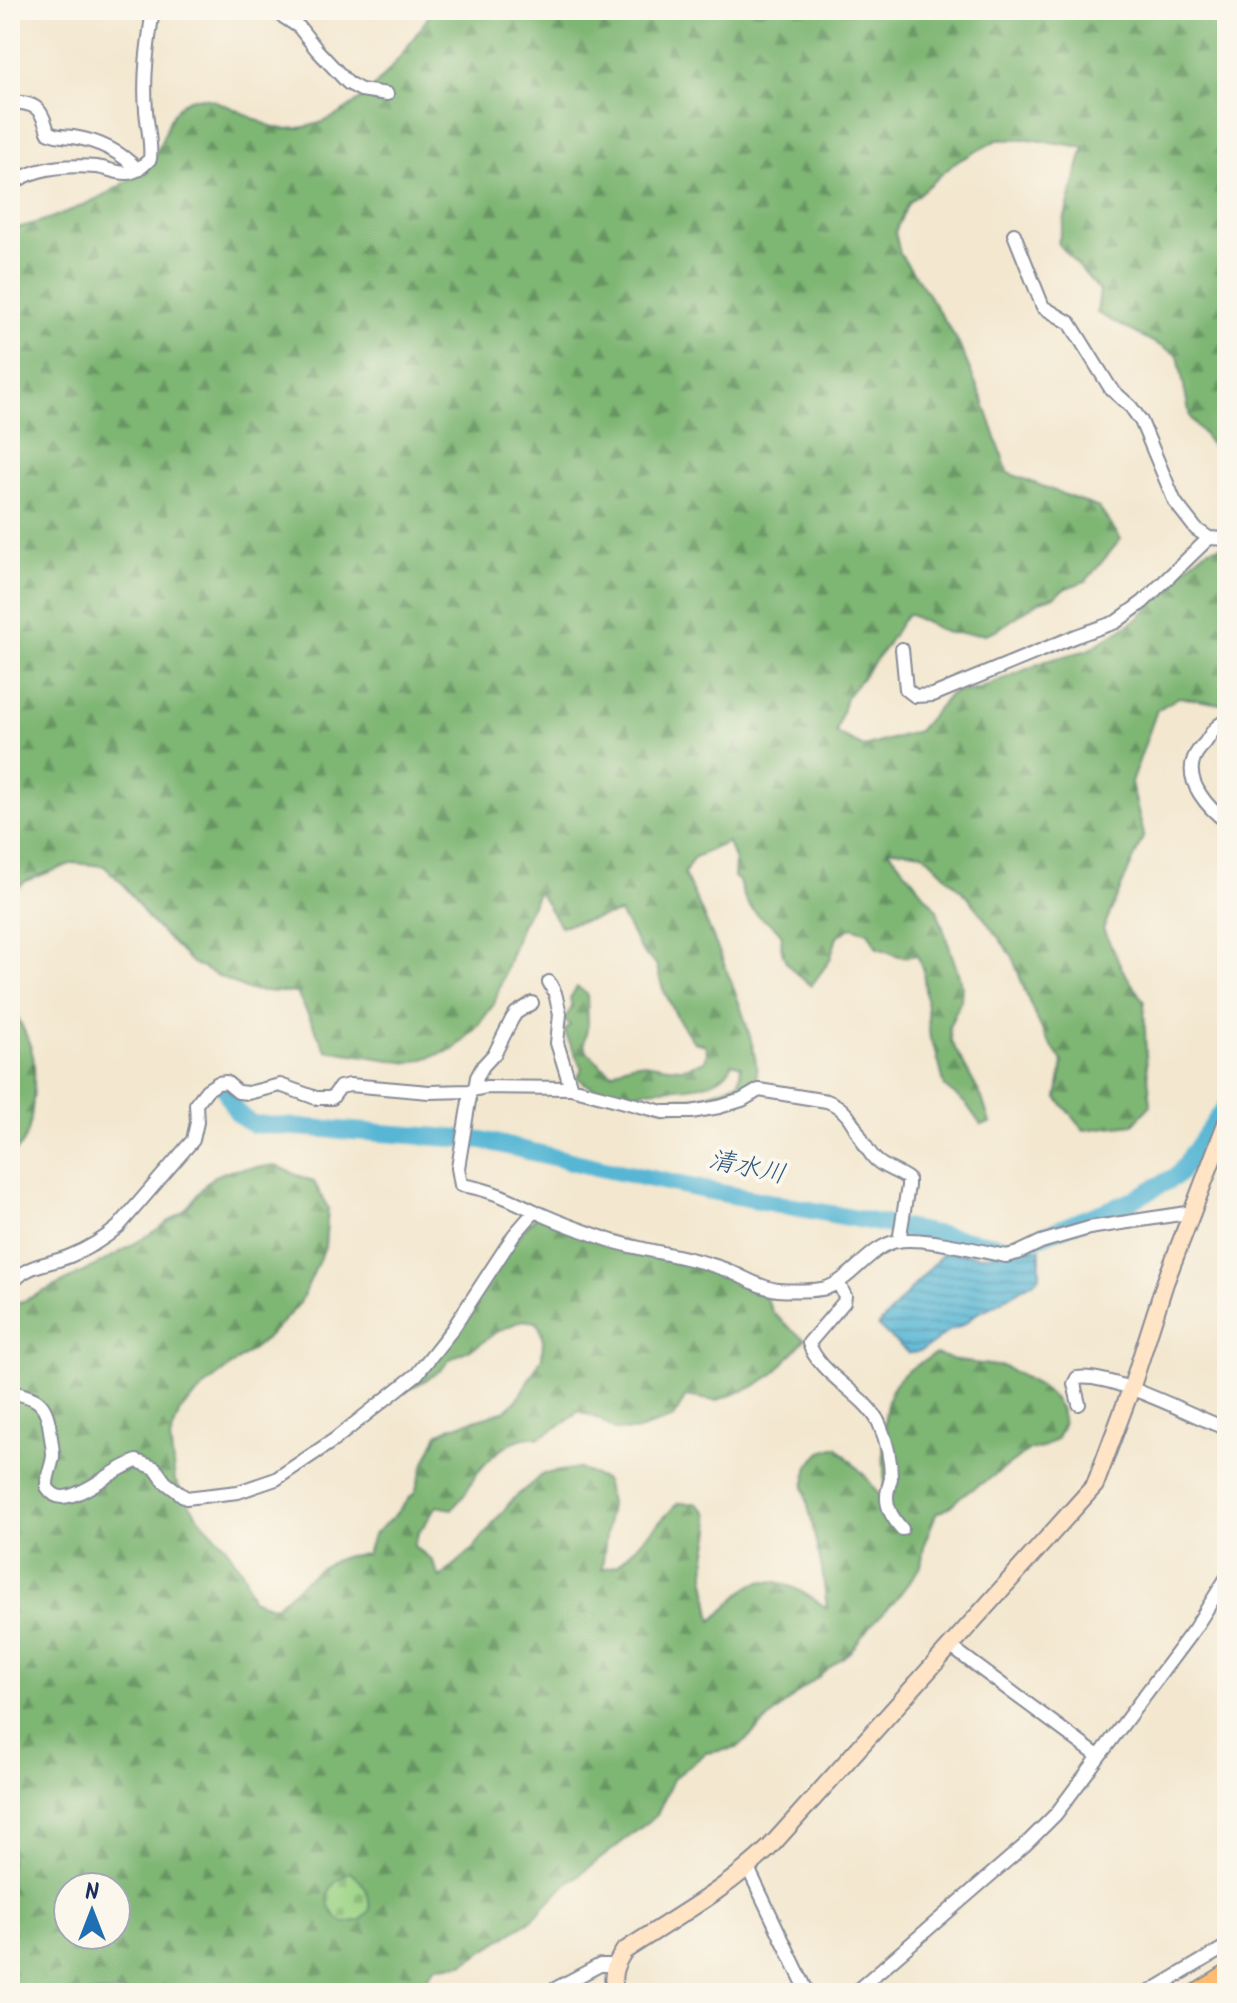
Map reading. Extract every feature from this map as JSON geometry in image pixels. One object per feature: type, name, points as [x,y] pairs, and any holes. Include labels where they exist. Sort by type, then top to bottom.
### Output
[{"type":"main road","points":[[1198,1993],[1227,1975]]},
{"type":"street","points":[[10,186],[21,177],[47,169],[100,167],[129,173],[138,170],[150,159],[146,62],[153,10]]},
{"type":"street","points":[[273,10],[299,27],[348,83],[361,90],[387,94]]},
{"type":"street","points":[[10,102],[36,106],[43,115],[48,132],[54,136],[75,137],[102,144],[125,156],[138,170]]},
{"type":"street","points":[[1014,234],[1043,307],[1070,323],[1111,389],[1141,421],[1175,502],[1196,529],[1209,538],[1227,539]]},
{"type":"street","points":[[902,649],[906,689],[915,696],[933,695],[1116,622],[1143,602],[1209,538]]},
{"type":"street","points":[[1227,721],[1220,723],[1194,758],[1192,777],[1200,794],[1227,822]]},
{"type":"street","points":[[549,982],[560,1014],[557,1043],[571,1088]]},
{"type":"street","points":[[532,1003],[516,1013],[495,1053],[477,1077],[469,1101],[458,1168],[461,1185],[481,1188],[612,1241],[689,1258],[766,1288],[825,1288],[838,1282],[886,1245],[899,1241],[925,1241],[1006,1256],[1089,1228],[1193,1212]]},
{"type":"street","points":[[10,1287],[24,1271],[71,1256],[107,1237],[118,1227],[193,1140],[197,1122],[196,1104],[207,1090],[226,1082],[238,1092],[248,1093],[280,1085],[316,1098],[332,1098],[340,1087],[350,1085],[429,1092],[486,1087],[571,1088],[663,1112],[691,1112],[719,1107],[742,1100],[759,1090],[788,1093],[837,1105],[851,1118],[876,1160],[908,1179],[899,1241]]},
{"type":"street","points":[[615,1993],[612,1980],[614,1965],[624,1951],[717,1892],[769,1848],[1095,1485],[1131,1389],[1165,1283],[1227,1121]]},
{"type":"street","points":[[10,1392],[31,1396],[44,1406],[53,1456],[47,1487],[57,1497],[65,1498],[81,1491],[124,1465],[137,1461],[155,1468],[165,1482],[186,1498],[250,1488],[276,1479],[334,1440],[417,1374],[452,1330],[514,1235],[535,1211]]},
{"type":"street","points":[[838,1282],[845,1296],[844,1302],[809,1343],[811,1351],[874,1413],[887,1447],[891,1473],[887,1501],[893,1518],[902,1529]]},
{"type":"street","points":[[1079,1404],[1074,1384],[1077,1378],[1099,1379],[1227,1429]]},
{"type":"street","points":[[854,1993],[1025,1845],[1056,1814],[1195,1628],[1227,1577]]},
{"type":"street","points":[[950,1646],[1098,1756]]},
{"type":"street","points":[[748,1868],[808,1993]]},
{"type":"street","points":[[1148,1993],[1227,1946]]},
{"type":"street","points":[[547,1993],[600,1965],[614,1965]]},
{"type":"green space","points":[[433,10],[1227,10],[1227,450],[1216,451],[1190,417],[1178,355],[1097,313],[1100,291],[1058,243],[1084,147],[1029,139],[997,140],[956,162],[908,203],[895,232],[900,254],[957,340],[983,400],[1008,473],[1099,508],[1121,539],[1086,581],[1040,601],[998,629],[985,634],[947,633],[908,614],[846,698],[836,733],[864,747],[918,731],[951,693],[979,689],[1046,661],[1088,650],[1139,618],[1181,571],[1207,550],[1227,544],[1227,705],[1179,697],[1157,710],[1131,783],[1144,835],[1103,929],[1121,967],[1144,1002],[1151,1105],[1133,1124],[1084,1130],[1057,1098],[1063,1063],[1046,1038],[1012,956],[969,898],[923,853],[888,849],[937,910],[962,985],[961,1000],[949,1027],[951,1041],[982,1098],[990,1123],[981,1125],[966,1104],[945,1087],[930,1039],[923,969],[917,955],[899,956],[877,948],[868,932],[852,927],[837,937],[830,960],[811,986],[785,959],[780,932],[747,903],[739,881],[734,877],[735,862],[728,842],[693,858],[684,874],[741,1010],[751,1039],[756,1081],[748,1093],[734,1100],[676,1109],[642,1103],[661,1098],[695,1097],[723,1089],[739,1082],[741,1066],[732,1063],[718,1079],[695,1086],[611,1095],[596,1090],[578,1078],[582,1068],[564,1031],[570,1025],[564,1020],[572,1007],[570,998],[577,987],[587,993],[586,1050],[613,1073],[630,1064],[681,1068],[705,1061],[706,1045],[694,1042],[678,1019],[663,989],[656,964],[642,952],[620,913],[560,926],[539,892],[521,925],[494,1004],[476,1028],[453,1050],[410,1063],[326,1050],[297,993],[247,990],[192,963],[150,921],[123,884],[104,866],[73,863],[26,881],[10,894],[10,229],[67,212],[129,180],[155,155],[178,107],[195,98],[221,103],[263,123],[287,129],[311,126],[334,117],[373,88]]},
{"type":"green space","points":[[10,1003],[29,1042],[34,1073],[28,1132],[10,1158]]},
{"type":"green space","points":[[276,1166],[314,1182],[328,1208],[325,1247],[300,1303],[267,1338],[211,1381],[180,1411],[170,1439],[175,1481],[198,1517],[225,1545],[245,1576],[252,1599],[275,1607],[328,1564],[348,1556],[367,1554],[373,1535],[415,1492],[438,1434],[504,1411],[516,1401],[542,1358],[543,1340],[536,1322],[522,1320],[495,1333],[450,1359],[431,1377],[406,1389],[538,1214],[708,1268],[748,1285],[764,1294],[773,1313],[805,1339],[774,1374],[753,1387],[715,1401],[686,1396],[674,1418],[635,1431],[615,1430],[597,1418],[578,1411],[539,1438],[523,1438],[506,1446],[479,1471],[452,1509],[437,1506],[418,1534],[414,1546],[432,1560],[440,1578],[473,1549],[512,1500],[543,1474],[578,1468],[605,1480],[610,1503],[602,1569],[618,1565],[678,1503],[696,1503],[707,1512],[711,1530],[705,1580],[712,1621],[745,1590],[760,1582],[790,1586],[827,1608],[804,1487],[809,1465],[821,1452],[837,1447],[866,1477],[885,1503],[886,1408],[895,1384],[908,1370],[936,1354],[958,1361],[1005,1367],[1050,1394],[1060,1408],[1063,1425],[1057,1438],[1042,1448],[1030,1450],[936,1514],[925,1541],[921,1566],[851,1651],[795,1695],[737,1748],[706,1753],[673,1779],[657,1815],[561,1889],[534,1918],[463,1964],[436,1966],[414,1993],[10,1993],[10,1307],[141,1240],[182,1212],[215,1176],[236,1170]]},
{"type":"green space","points":[[350,1872],[365,1888],[370,1910],[361,1920],[344,1923],[332,1911],[328,1901],[335,1882]]},
{"type":"water","points":[[1040,1249],[1038,1279],[979,1312],[925,1349],[908,1353],[878,1326],[946,1250],[980,1256]]},
{"type":"waterway","name":"清水川","points":[[224,1087],[238,1113],[253,1124],[482,1140],[700,1189],[1010,1248],[1129,1202],[1178,1175],[1227,1105]]}]
